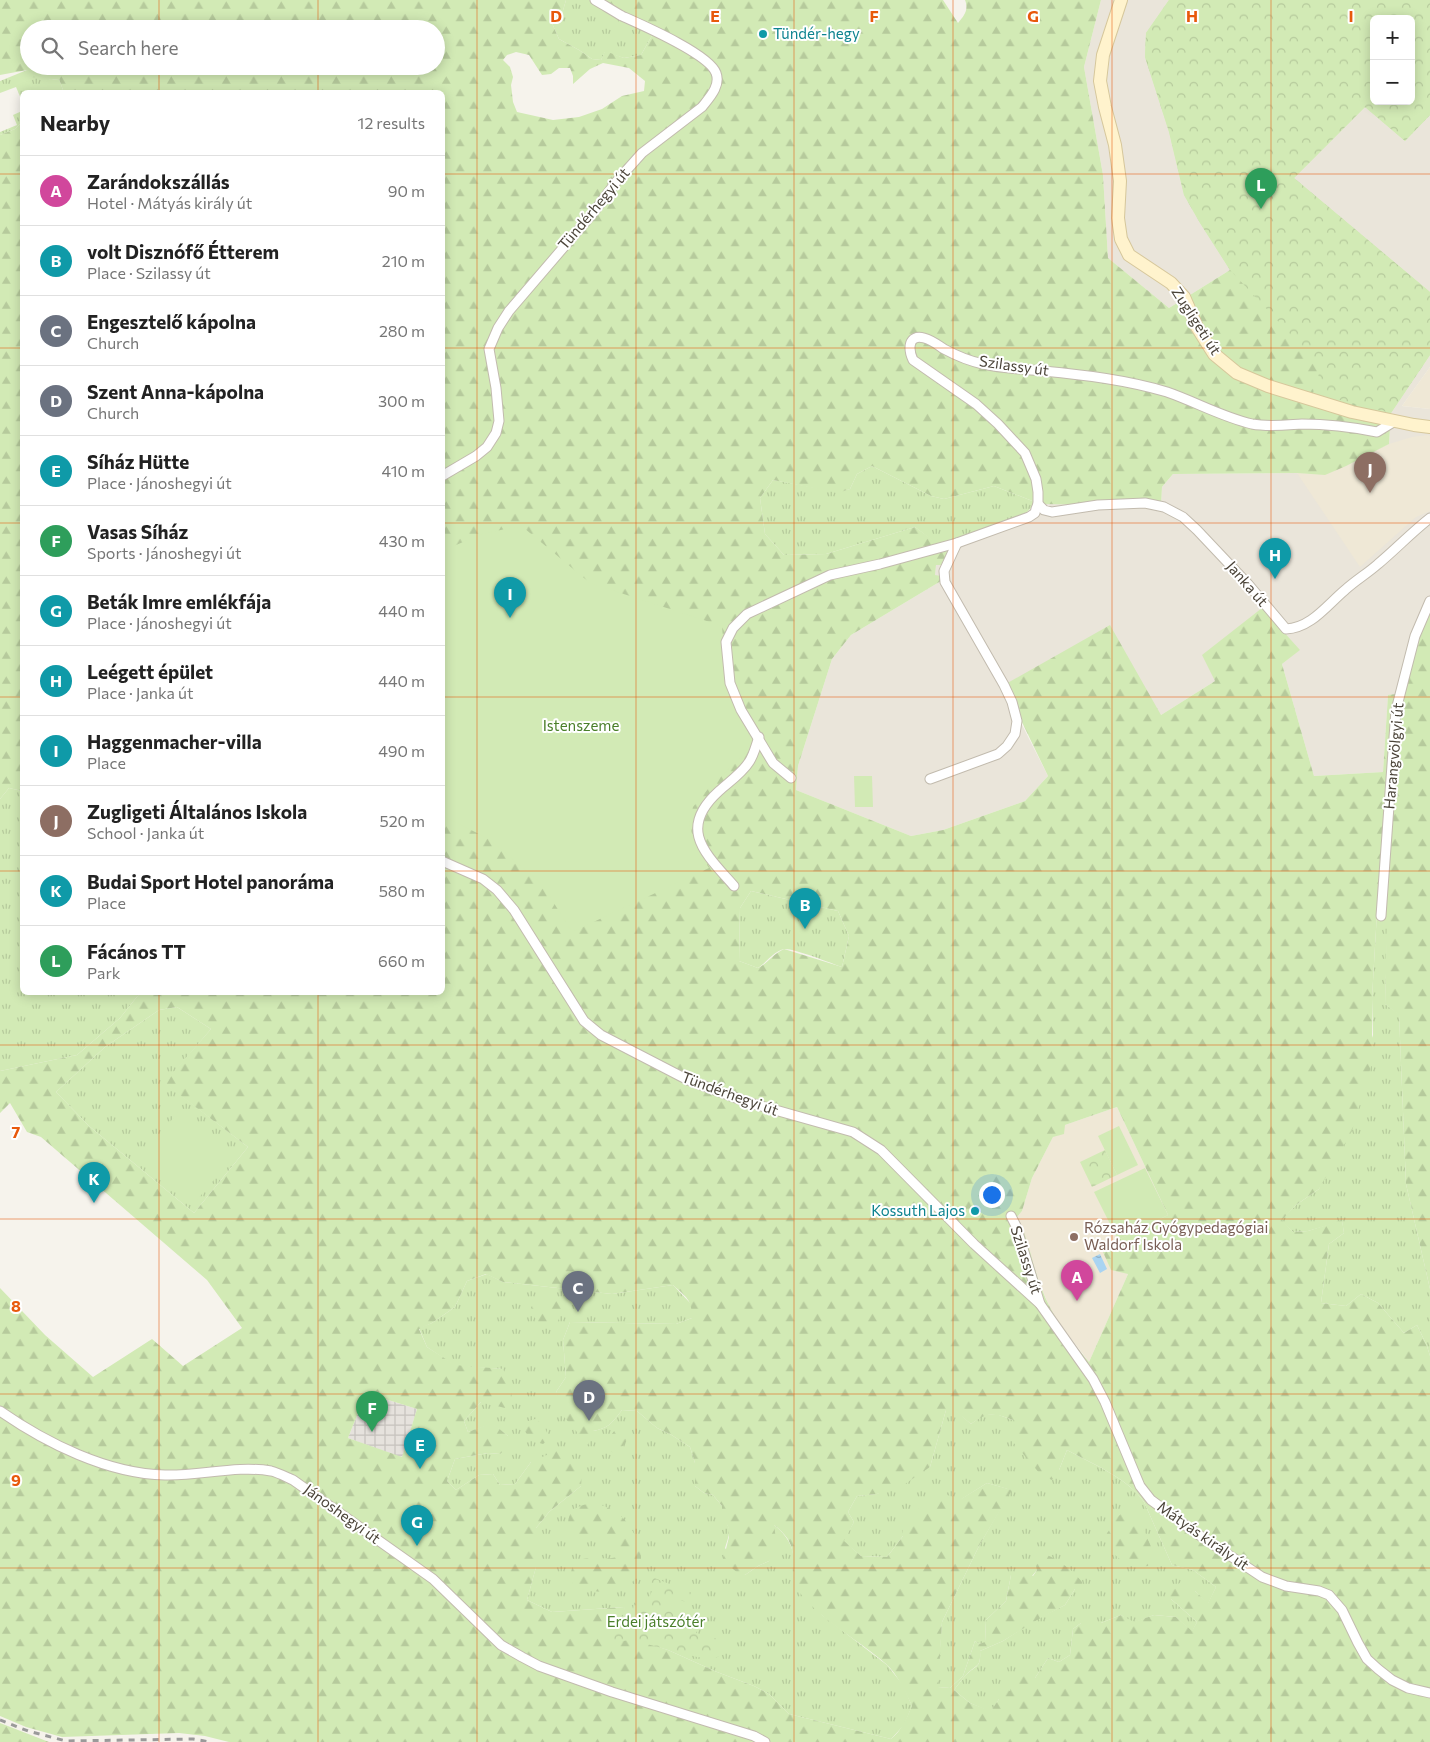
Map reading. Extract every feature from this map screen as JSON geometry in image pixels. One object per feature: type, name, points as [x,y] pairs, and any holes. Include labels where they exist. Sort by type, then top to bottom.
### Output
[{"type":"street","name":"Tündérhegyi út","points":[[445,474],[476,456],[487,447],[496,433],[499,421],[490,349],[498,328],[509,311],[593,213],[642,152],[702,107],[714,91],[716,74],[713,68],[693,52],[595,0]]},
{"type":"street","name":"Zugligeti út","points":[[1121,0],[1104,55],[1100,81],[1115,145],[1120,181],[1118,218],[1121,239],[1129,255],[1171,283],[1184,297],[1197,327],[1214,354],[1237,373],[1268,386],[1352,412],[1430,427]]},
{"type":"street","name":"Szilassy út","points":[[1038,504],[1036,479],[1025,453],[976,404],[913,360],[909,352],[909,346],[915,339],[920,337],[927,339],[962,358],[984,364],[1079,374],[1167,392],[1232,419],[1255,424],[1356,427],[1377,432],[1395,421]]},
{"type":"street","name":"Janka út","points":[[1038,504],[1044,510],[1052,512],[1098,505],[1145,502],[1164,507],[1183,517],[1197,530],[1248,584],[1286,629],[1294,629],[1325,610],[1344,590],[1378,564],[1430,518]]},
{"type":"street","points":[[790,778],[773,763],[741,710],[730,683],[726,658],[726,642],[733,628],[747,614],[830,575],[880,564],[956,543],[1029,517],[1035,513],[1038,504]]},
{"type":"street","points":[[930,779],[998,754],[1007,746],[1015,734],[1017,722],[1012,702],[1004,685],[945,582],[944,570],[956,543]]},
{"type":"street","name":"Harangvölgyi út","points":[[1381,916],[1396,710],[1415,636],[1430,601]]},
{"type":"street","points":[[734,886],[713,862],[698,840],[698,818],[711,798],[745,768],[750,761],[759,737]]},
{"type":"street","name":"Tündérhegyi út","points":[[445,862],[483,879],[497,890],[514,910],[584,1021],[601,1035],[688,1080],[747,1102],[853,1132],[881,1150],[974,1244],[1040,1304]]},
{"type":"street","name":"Szilassy út","points":[[1011,1216],[1016,1226],[1040,1304]]},
{"type":"street","name":"Mátyás király út","points":[[1040,1304],[1093,1379],[1105,1402],[1140,1486],[1151,1500],[1262,1577],[1286,1586],[1329,1594],[1342,1610],[1367,1659],[1392,1680],[1408,1688],[1430,1693]]},
{"type":"street","name":"Jánoshegyi út","points":[[0,1411],[19,1424],[66,1448],[111,1466],[127,1470],[166,1475],[257,1469],[274,1472],[293,1480],[433,1579],[501,1645],[522,1657],[539,1666],[754,1736],[765,1742]]},
{"type":"shaded area","points":[[1101,0],[1169,0],[1146,33],[1145,57],[1169,132],[1184,195],[1230,270],[1169,308],[1108,258],[1103,175],[1084,67]]},
{"type":"shaded area","points":[[1365,107],[1405,141],[1430,115],[1430,292],[1294,178]]},
{"type":"shaded area","points":[[1430,355],[1430,367],[1402,406],[1430,409],[1430,613],[1421,633],[1404,693],[1388,696],[1383,772],[1314,776],[1282,664],[1299,650],[1215,681],[1161,715],[1020,721],[1048,776],[1025,801],[943,830],[911,836],[796,790],[798,766],[832,659],[851,635],[941,581],[935,575],[937,544],[1022,517],[1040,504],[1161,505],[1162,487],[1173,474],[1297,473],[1325,475],[1389,444],[1391,413]]},
{"type":"shaded area","points":[[1430,367],[1430,409],[1402,406]]},
{"type":"shaded area","points":[[1430,436],[1430,511],[1416,517],[1360,567],[1297,473],[1325,474],[1346,466],[1389,444],[1412,437]]},
{"type":"shaded area","name":"Rózsaház Gyógypedagógiai Waldorf Iskola","points":[[1117,1107],[1168,1215],[1128,1274],[1089,1362],[1054,1316],[1040,1285],[1017,1217],[1022,1211],[1032,1178],[1053,1137],[1065,1125]]},
{"type":"shaded area","points":[[366,1393],[417,1409],[402,1458],[348,1438]]},
{"type":"green space","points":[[0,0],[566,0],[562,14],[551,21],[559,39],[592,59],[601,60],[605,51],[624,58],[641,55],[654,32],[595,0],[943,0],[958,23],[966,10],[965,0],[1101,0],[1084,67],[1103,175],[1108,258],[1169,308],[1230,270],[1184,195],[1169,132],[1145,57],[1146,33],[1169,0],[1430,0],[1430,115],[1405,141],[1365,107],[1294,178],[1430,292],[1430,355],[1391,413],[1389,444],[1325,475],[1297,473],[1173,474],[1162,487],[1161,506],[1040,504],[994,486],[944,499],[931,496],[872,466],[857,474],[850,489],[838,493],[773,480],[760,498],[765,534],[784,555],[826,554],[915,527],[948,551],[941,565],[936,565],[935,575],[941,576],[941,581],[851,635],[832,659],[798,766],[796,790],[911,836],[943,830],[1025,801],[1048,776],[1004,685],[1110,625],[1161,715],[1215,681],[1202,655],[1262,608],[1300,650],[1282,664],[1314,776],[1383,772],[1388,695],[1404,693],[1421,633],[1430,613],[1430,1289],[1406,1184],[1399,1015],[1385,1004],[1387,913],[1377,912],[1372,998],[1372,1063],[1352,1131],[1319,1189],[1296,1205],[1282,1220],[1293,1232],[1308,1231],[1342,1220],[1344,1233],[1329,1244],[1321,1303],[1346,1306],[1361,1294],[1378,1303],[1404,1333],[1417,1325],[1430,1356],[1430,1742],[229,1742],[205,1736],[179,1733],[62,1737],[26,1727],[0,1716],[0,1288],[45,1335],[93,1377],[152,1339],[183,1366],[242,1328],[207,1280],[41,1137],[27,1132],[10,1103],[0,1113],[0,1071],[77,1055],[120,1018],[138,995],[445,995],[445,90],[63,90],[59,79],[51,80],[32,77],[31,75],[445,75],[445,20],[20,20],[20,71],[0,75]],"holes":[[[516,52],[529,55],[542,75],[551,74],[559,68],[570,68],[573,84],[590,69],[603,63],[629,68],[645,81],[644,91],[622,96],[602,109],[579,117],[553,120],[517,112],[513,102],[511,85],[513,77],[510,67],[503,60],[507,55]],[[751,891],[838,911],[849,936],[842,967],[784,949],[758,968],[739,961],[740,908]],[[177,1007],[211,1029],[164,1083],[248,1147],[194,1213],[89,1126],[56,1092],[105,1047],[159,1010]],[[1117,1107],[1168,1215],[1118,1240],[1103,1252],[1111,1270],[1128,1274],[1089,1362],[1068,1336],[1045,1297],[1025,1234],[1017,1217],[1022,1211],[1032,1178],[1053,1137],[1064,1134],[1065,1125]],[[486,1274],[503,1282],[612,1294],[673,1285],[685,1296],[691,1307],[692,1318],[676,1324],[570,1322],[563,1340],[566,1377],[556,1392],[565,1418],[588,1445],[593,1431],[610,1424],[622,1410],[637,1411],[657,1428],[690,1447],[695,1463],[695,1486],[704,1493],[713,1495],[722,1506],[722,1518],[728,1526],[729,1537],[723,1561],[738,1573],[745,1575],[769,1561],[777,1546],[774,1525],[784,1534],[790,1543],[793,1576],[800,1593],[819,1613],[886,1664],[901,1683],[912,1706],[898,1732],[891,1739],[789,1714],[769,1694],[754,1686],[668,1650],[626,1636],[629,1621],[624,1607],[552,1612],[527,1600],[536,1567],[536,1528],[549,1512],[581,1486],[582,1473],[569,1457],[558,1450],[531,1462],[515,1484],[500,1485],[493,1474],[479,1475],[456,1490],[447,1481],[455,1459],[488,1453],[500,1454],[510,1445],[508,1436],[492,1423],[468,1432],[464,1421],[481,1402],[505,1408],[512,1400],[511,1385],[503,1369],[455,1365],[427,1347],[419,1329],[432,1323],[455,1307],[467,1281]],[[366,1393],[417,1409],[402,1457],[348,1438]],[[946,1410],[954,1410],[971,1424],[991,1414],[1013,1420],[1013,1442],[1041,1475],[1052,1480],[1059,1470],[1067,1450],[1109,1472],[1129,1486],[1144,1502],[1172,1565],[1193,1570],[1216,1587],[1208,1603],[1195,1591],[1180,1583],[1173,1587],[1169,1593],[1171,1599],[1197,1622],[1192,1631],[1176,1617],[1154,1615],[1134,1622],[1121,1615],[1101,1623],[1081,1623],[1073,1629],[1070,1655],[1059,1662],[1048,1658],[1035,1678],[1023,1674],[1012,1681],[1010,1691],[1003,1688],[998,1692],[999,1699],[991,1711],[970,1703],[954,1690],[979,1663],[980,1651],[1003,1641],[1065,1605],[1075,1589],[1083,1583],[1066,1566],[1051,1557],[1045,1554],[1034,1558],[1037,1570],[1033,1576],[1023,1572],[1011,1575],[1006,1601],[986,1620],[985,1642],[979,1644],[975,1641],[963,1676],[950,1688],[938,1687],[942,1622],[979,1546],[1012,1490],[987,1483],[961,1499],[940,1493],[923,1504],[902,1526],[903,1536],[887,1557],[861,1556],[844,1541],[854,1522],[848,1512],[857,1496],[877,1494],[902,1486],[930,1467]]]},
{"type":"green space","points":[[566,0],[595,0],[654,32],[641,55],[624,58],[605,52],[601,60],[592,59],[559,39],[551,21],[562,14]]},
{"type":"green space","points":[[1169,0],[1430,0],[1430,115],[1405,141],[1365,107],[1294,178],[1430,292],[1430,355],[1391,413],[1313,393],[1321,367],[1230,270],[1184,195],[1169,132],[1145,57],[1146,33]]},
{"type":"green space","points":[[20,73],[20,75],[39,75],[51,80],[59,79],[63,90],[20,90],[20,96],[16,87],[0,93],[0,81]]},
{"type":"green space","points":[[20,112],[20,124],[15,129],[0,135],[0,132],[17,125],[13,115]]},
{"type":"green space","points":[[20,124],[20,791],[9,788],[0,799],[0,135],[15,129]]},
{"type":"green space","points":[[872,466],[931,496],[944,499],[994,486],[1040,504],[1031,508],[1022,517],[937,544],[915,527],[826,554],[784,555],[765,534],[760,498],[773,480],[838,492],[850,489],[857,474]]},
{"type":"green space","name":"Istenszeme","points":[[515,527],[524,528],[590,583],[722,626],[726,674],[748,728],[750,740],[746,752],[707,790],[693,807],[689,824],[697,849],[709,868],[572,932],[542,884],[489,839],[445,817],[445,550],[482,534]]},
{"type":"green space","points":[[854,776],[872,776],[873,807],[855,807]]},
{"type":"green space","points":[[9,788],[20,791],[20,995],[138,995],[120,1018],[77,1055],[0,1071],[0,799]]},
{"type":"green space","points":[[751,891],[838,911],[849,936],[842,967],[789,949],[777,952],[758,968],[739,961],[740,908]]},
{"type":"green space","points":[[1377,912],[1388,913],[1385,1004],[1399,1014],[1406,1184],[1430,1289],[1430,1356],[1417,1325],[1404,1333],[1378,1303],[1361,1294],[1346,1306],[1321,1303],[1329,1244],[1344,1233],[1342,1221],[1308,1231],[1293,1232],[1281,1220],[1296,1205],[1319,1189],[1373,1035],[1372,998]]},
{"type":"green space","points":[[177,1007],[211,1029],[165,1083],[248,1147],[194,1213],[89,1126],[56,1092],[105,1047],[159,1010]]},
{"type":"green space","points":[[178,1112],[233,1157],[197,1200],[143,1155]]},
{"type":"green space","points":[[1119,1126],[1138,1165],[1117,1175],[1098,1136]]},
{"type":"green space","points":[[1105,1150],[1117,1175],[1092,1187],[1080,1162]]},
{"type":"green space","points":[[1145,1168],[1168,1215],[1118,1240],[1094,1192]]},
{"type":"green space","points":[[487,1274],[503,1282],[612,1294],[673,1285],[692,1305],[692,1318],[676,1324],[570,1322],[563,1340],[566,1377],[556,1392],[593,1431],[610,1424],[622,1410],[637,1411],[657,1428],[690,1447],[695,1463],[695,1486],[704,1493],[713,1495],[722,1506],[723,1516],[729,1531],[725,1548],[745,1575],[769,1561],[774,1525],[779,1530],[790,1544],[794,1562],[793,1569],[822,1615],[887,1665],[903,1685],[912,1706],[904,1725],[891,1739],[789,1714],[769,1694],[754,1686],[668,1650],[626,1636],[624,1607],[552,1612],[527,1600],[536,1567],[536,1528],[549,1512],[581,1486],[531,1462],[515,1484],[500,1485],[493,1474],[479,1475],[456,1490],[447,1481],[455,1459],[488,1453],[500,1454],[508,1436],[492,1424],[468,1432],[464,1421],[481,1402],[503,1369],[455,1366],[427,1347],[419,1328],[432,1323],[455,1307],[467,1281]]},
{"type":"green space","points":[[543,1299],[563,1301],[565,1306],[556,1326],[548,1328],[535,1318],[531,1307]]},
{"type":"green space","points":[[954,1409],[971,1424],[983,1415],[996,1414],[1013,1420],[1059,1470],[1067,1450],[1109,1472],[1129,1486],[1144,1502],[1172,1565],[1193,1570],[1216,1587],[1208,1604],[1195,1591],[1171,1599],[1197,1622],[1192,1632],[1176,1617],[1154,1615],[1133,1623],[1121,1615],[1101,1623],[1081,1623],[1073,1629],[1070,1655],[1059,1662],[1048,1658],[1035,1678],[999,1699],[991,1712],[970,1703],[954,1690],[979,1663],[980,1651],[1003,1641],[1037,1619],[1065,1605],[1075,1589],[1037,1570],[1032,1576],[1011,1575],[1006,1601],[986,1620],[985,1643],[979,1644],[975,1641],[963,1676],[950,1688],[937,1687],[942,1622],[979,1546],[1011,1490],[987,1483],[903,1536],[887,1557],[861,1556],[843,1541],[854,1522],[848,1512],[857,1496],[877,1494],[930,1467],[946,1410]]},
{"type":"green space","points":[[535,1419],[542,1425],[547,1434],[548,1440],[543,1444],[531,1439],[523,1428],[525,1422]]},
{"type":"green space","points":[[615,1430],[618,1430],[621,1435],[627,1437],[622,1447],[625,1462],[621,1463],[608,1447],[607,1440]]},
{"type":"green space","points":[[595,1503],[610,1508],[622,1517],[635,1535],[639,1546],[641,1557],[637,1577],[629,1585],[618,1590],[602,1592],[576,1589],[571,1579],[571,1572],[575,1561],[586,1558],[617,1557],[617,1547],[609,1540],[593,1536],[584,1542],[570,1536],[568,1521],[572,1512],[581,1506]]},
{"type":"green space","points":[[1128,1510],[1134,1511],[1151,1546],[1153,1556],[1148,1566],[1132,1566],[1117,1557],[1107,1544],[1106,1535],[1113,1522],[1118,1516]]},
{"type":"green space","name":"Erdei játszótér","points":[[647,1575],[697,1595],[693,1605],[673,1597],[670,1603],[685,1619],[699,1627],[696,1633],[722,1640],[726,1647],[722,1655],[713,1659],[697,1657],[631,1640],[613,1642],[600,1638],[610,1622],[633,1609],[634,1603],[640,1599],[648,1600],[652,1591],[642,1585]]},
{"type":"green space","points":[[0,1723],[49,1742],[0,1742]]},
{"type":"water","points":[[1100,1254],[1107,1269],[1100,1273],[1092,1258]]},
{"type":"railway","points":[[0,1720],[28,1731],[66,1741],[193,1739],[210,1742]]},
{"type":"place","name":"Tündér-hegy","points":[[763,34]]},
{"type":"place","name":"Fácános TT","points":[[1261,209]]},
{"type":"place","name":"Zugligeti Általános Iskola","points":[[1370,493]]},
{"type":"place","name":"Leégett épület","points":[[1275,579]]},
{"type":"place","name":"Haggenmacher-villa","points":[[510,618]]},
{"type":"place","name":"volt Disznófő Étterem","points":[[805,929]]},
{"type":"place","name":"Budai Sport Hotel panoráma","points":[[94,1203]]},
{"type":"place","name":"Kossuth Lajos","points":[[975,1211]]},
{"type":"place","name":"Rózsaház Gyógypedagógiai Waldorf Iskola","points":[[1074,1237]]},
{"type":"place","name":"Zarándokszállás","points":[[1077,1301]]},
{"type":"place","name":"Engesztelő kápolna","points":[[578,1312]]},
{"type":"place","name":"Szent Anna-kápolna","points":[[589,1421]]},
{"type":"place","name":"Vasas Síház","points":[[372,1432]]},
{"type":"place","name":"Síház Hütte","points":[[420,1469]]},
{"type":"place","name":"Beták Imre emlékfája","points":[[417,1546]]}]
